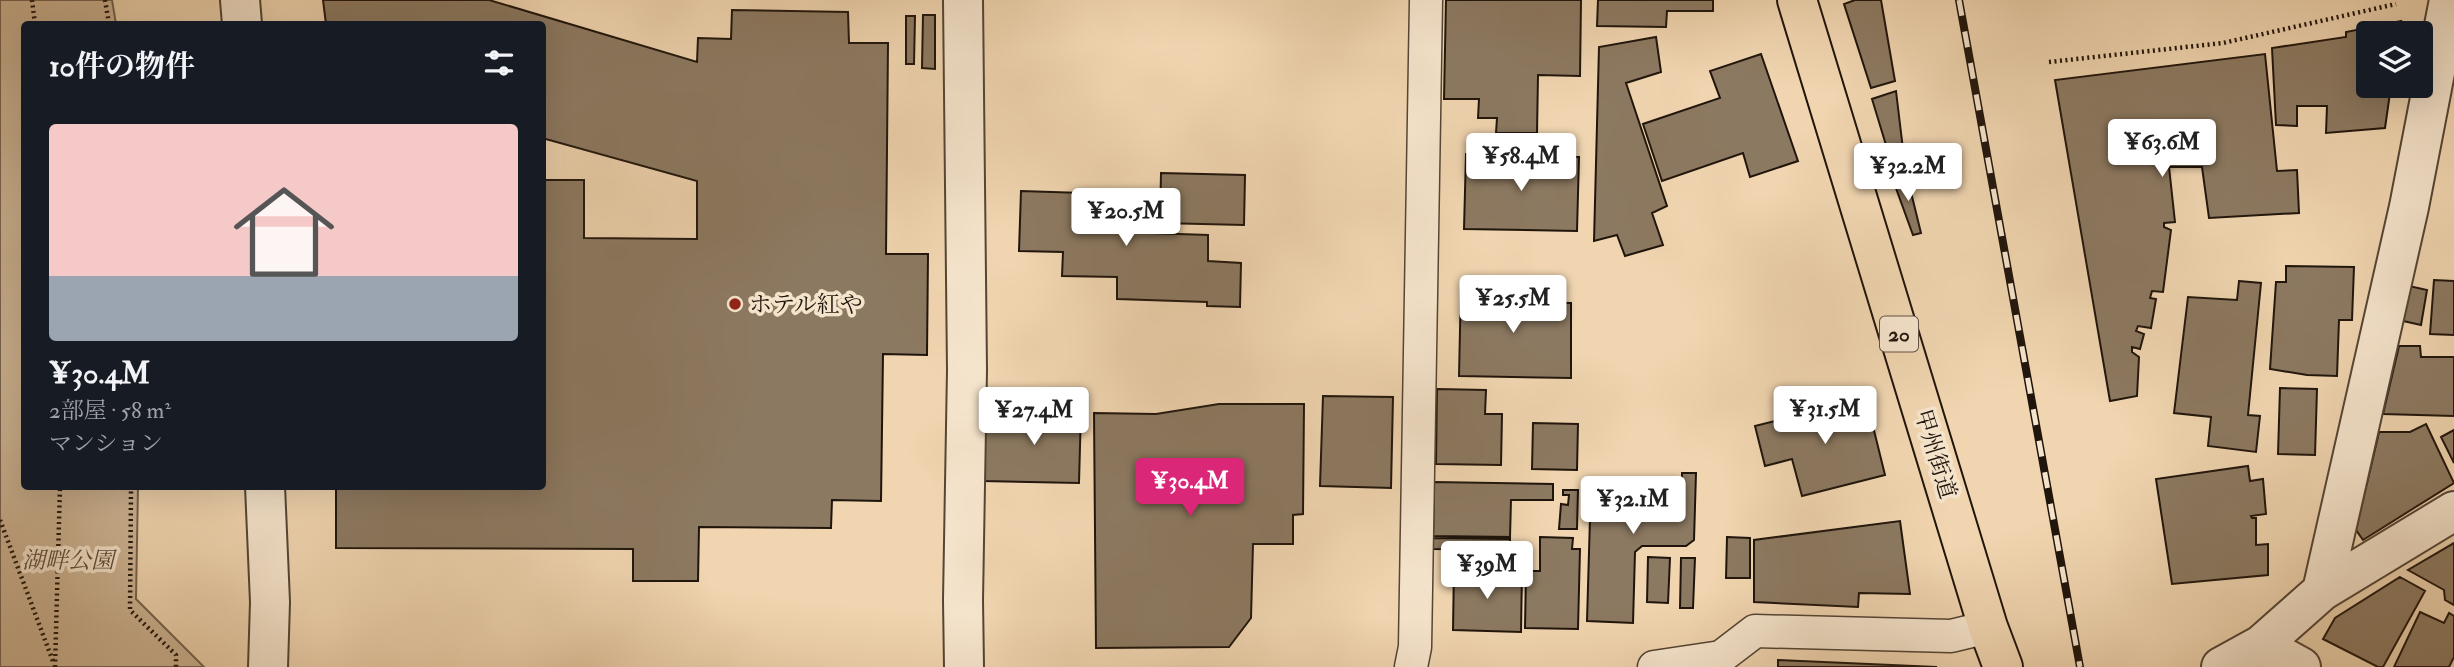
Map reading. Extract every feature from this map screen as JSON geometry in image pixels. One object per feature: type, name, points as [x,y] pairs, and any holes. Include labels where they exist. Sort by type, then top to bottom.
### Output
[{"type":"highway","name":"甲州街道","points":[[1797,0],[2003,667]]},
{"type":"street","points":[[240,0],[242,21]]},
{"type":"street","points":[[963,0],[967,370],[964,667]]},
{"type":"street","points":[[2322,591],[2409,206],[2448,5]]},
{"type":"street","points":[[265,490],[270,602],[268,667]]},
{"type":"street","points":[[2221,667],[2261,645],[2322,591],[2454,511]]},
{"type":"street","points":[[2261,645],[2301,667]]},
{"type":"lane","points":[[1411,667],[1415,647],[1426,0]]},
{"type":"lane","points":[[1654,667],[1721,657],[1755,631],[1951,636],[1989,627]]},
{"type":"path","points":[[32,0],[35,21]]},
{"type":"path","points":[[105,0],[108,21]]},
{"type":"path","points":[[2049,62],[2224,43],[2401,3]]},
{"type":"path","points":[[0,520],[55,667],[60,490]]},
{"type":"path","points":[[131,490],[130,610],[176,656],[176,667]]},
{"type":"green space","name":"湖畔公園","points":[[0,0],[112,0],[116,21],[21,21],[21,490],[138,490],[136,599],[204,667],[0,667]]},
{"type":"building","name":"ホテル紅や","points":[[323,0],[489,0],[697,62],[698,38],[731,39],[732,10],[848,12],[849,43],[888,43],[886,254],[928,254],[927,355],[883,354],[881,501],[832,500],[831,528],[699,527],[698,581],[633,581],[633,549],[336,548],[336,490],[546,490],[546,180],[584,180],[584,238],[697,239],[697,181],[546,139],[546,21],[326,21]]},
{"type":"building","points":[[1446,0],[1581,0],[1580,76],[1538,75],[1537,133],[1496,133],[1497,118],[1478,118],[1479,99],[1444,99]]},
{"type":"building","points":[[1598,0],[1713,0],[1713,11],[1667,11],[1666,27],[1597,26]]},
{"type":"building","points":[[1855,0],[1881,0],[1895,81],[1871,88],[1844,4]]},
{"type":"building","points":[[923,15],[935,15],[935,69],[922,68]]},
{"type":"building","points":[[906,16],[915,16],[914,64],[906,64]]},
{"type":"building","points":[[2356,30],[2356,98],[2389,98],[2385,128],[2326,133],[2327,106],[2297,106],[2297,126],[2276,125],[2272,48],[2346,37],[2346,32]]},
{"type":"building","points":[[1656,37],[1661,72],[1626,83],[1667,206],[1652,213],[1663,245],[1625,256],[1617,235],[1594,241],[1599,47]]},
{"type":"building","points":[[1761,54],[1798,161],[1750,177],[1743,153],[1662,181],[1643,124],[1720,98],[1710,71]]},
{"type":"building","points":[[2265,54],[2277,171],[2297,170],[2299,213],[2209,218],[2202,167],[2169,167],[2175,222],[2164,223],[2164,227],[2171,230],[2163,292],[2152,291],[2150,298],[2156,299],[2151,328],[2138,326],[2136,331],[2144,334],[2140,349],[2132,347],[2132,352],[2139,357],[2137,396],[2110,401],[2055,80]]},
{"type":"building","points":[[1896,91],[1905,166],[1893,168],[1872,99]]},
{"type":"building","points":[[1466,154],[1579,157],[1577,231],[1464,229]]},
{"type":"building","points":[[1161,173],[1245,175],[1244,225],[1160,223]]},
{"type":"building","points":[[1907,176],[1921,233],[1913,235],[1893,180]]},
{"type":"building","points":[[1021,191],[1145,195],[1145,203],[1151,203],[1149,233],[1208,235],[1208,261],[1241,263],[1240,307],[1207,306],[1207,302],[1117,299],[1117,277],[1062,276],[1063,252],[1019,251]]},
{"type":"building","points":[[2286,266],[2354,267],[2352,320],[2339,320],[2337,376],[2307,375],[2270,369],[2276,282],[2286,282]]},
{"type":"building","points":[[2434,280],[2454,281],[2454,335],[2430,334]]},
{"type":"building","points":[[2239,281],[2261,283],[2248,415],[2260,416],[2256,452],[2208,446],[2211,417],[2174,413],[2188,297],[2237,300]]},
{"type":"building","points":[[1461,284],[1518,285],[1518,302],[1571,303],[1571,378],[1459,376]]},
{"type":"building","points":[[2409,286],[2427,290],[2421,325],[2403,321]]},
{"type":"building","points":[[2399,346],[2420,346],[2421,357],[2454,357],[2454,416],[2383,414]]},
{"type":"building","points":[[2280,388],[2317,389],[2315,455],[2278,454]]},
{"type":"building","points":[[1437,389],[1486,390],[1485,414],[1502,414],[1501,465],[1436,464]]},
{"type":"building","points":[[1323,396],[1393,397],[1391,488],[1320,486]]},
{"type":"building","points":[[1866,398],[1885,475],[1802,496],[1792,459],[1765,466],[1755,426]]},
{"type":"building","points":[[1219,404],[1304,404],[1303,514],[1293,515],[1293,544],[1253,544],[1251,618],[1229,647],[1096,648],[1094,413],[1156,414]]},
{"type":"building","points":[[1017,408],[1081,410],[1079,483],[983,481],[985,420],[1016,420]]},
{"type":"building","points":[[1533,423],[1578,424],[1577,470],[1532,469]]},
{"type":"building","points":[[2426,424],[2454,483],[2363,540],[2356,530],[2379,432],[2410,432]]},
{"type":"building","points":[[2454,430],[2454,463],[2441,437]]},
{"type":"building","points":[[2248,466],[2250,481],[2263,479],[2266,514],[2251,516],[2256,518],[2256,545],[2268,544],[2268,575],[2172,584],[2156,479]]},
{"type":"building","points":[[1682,473],[1696,473],[1694,540],[1686,546],[1642,546],[1635,552],[1633,623],[1587,621],[1591,484],[1606,485],[1606,479],[1682,480]]},
{"type":"building","points":[[1434,482],[1553,484],[1553,500],[1511,500],[1510,537],[1433,536]]},
{"type":"building","points":[[1563,490],[1578,490],[1577,529],[1559,529],[1561,504],[1568,505],[1569,495],[1563,495]]},
{"type":"building","points":[[1900,521],[1910,594],[1859,593],[1858,607],[1754,602],[1754,540]]},
{"type":"building","points":[[1540,537],[1573,538],[1572,549],[1580,549],[1578,629],[1525,628],[1526,571],[1540,571]]},
{"type":"building","points":[[1727,537],[1750,538],[1750,578],[1726,578]]},
{"type":"building","points":[[1433,538],[1510,539],[1510,550],[1433,549]]},
{"type":"building","points":[[2454,543],[2454,605],[2445,600],[2444,590],[2408,570]]},
{"type":"building","points":[[1648,557],[1670,558],[1668,603],[1647,602]]},
{"type":"building","points":[[1681,558],[1695,558],[1693,608],[1680,608]]},
{"type":"building","points":[[1454,566],[1479,567],[1478,578],[1504,579],[1504,572],[1522,572],[1521,632],[1453,630]]},
{"type":"building","points":[[2400,577],[2425,591],[2383,667],[2378,667],[2323,639],[2335,618]]},
{"type":"building","points":[[2420,612],[2444,623],[2449,613],[2454,616],[2454,657],[2449,667],[2394,667]]},
{"type":"building","points":[[1778,660],[1937,667],[1778,667]]},
{"type":"railway","points":[[1959,0],[2080,667]]},
{"type":"place","name":"ホテル紅や","points":[[735,304]]}]
